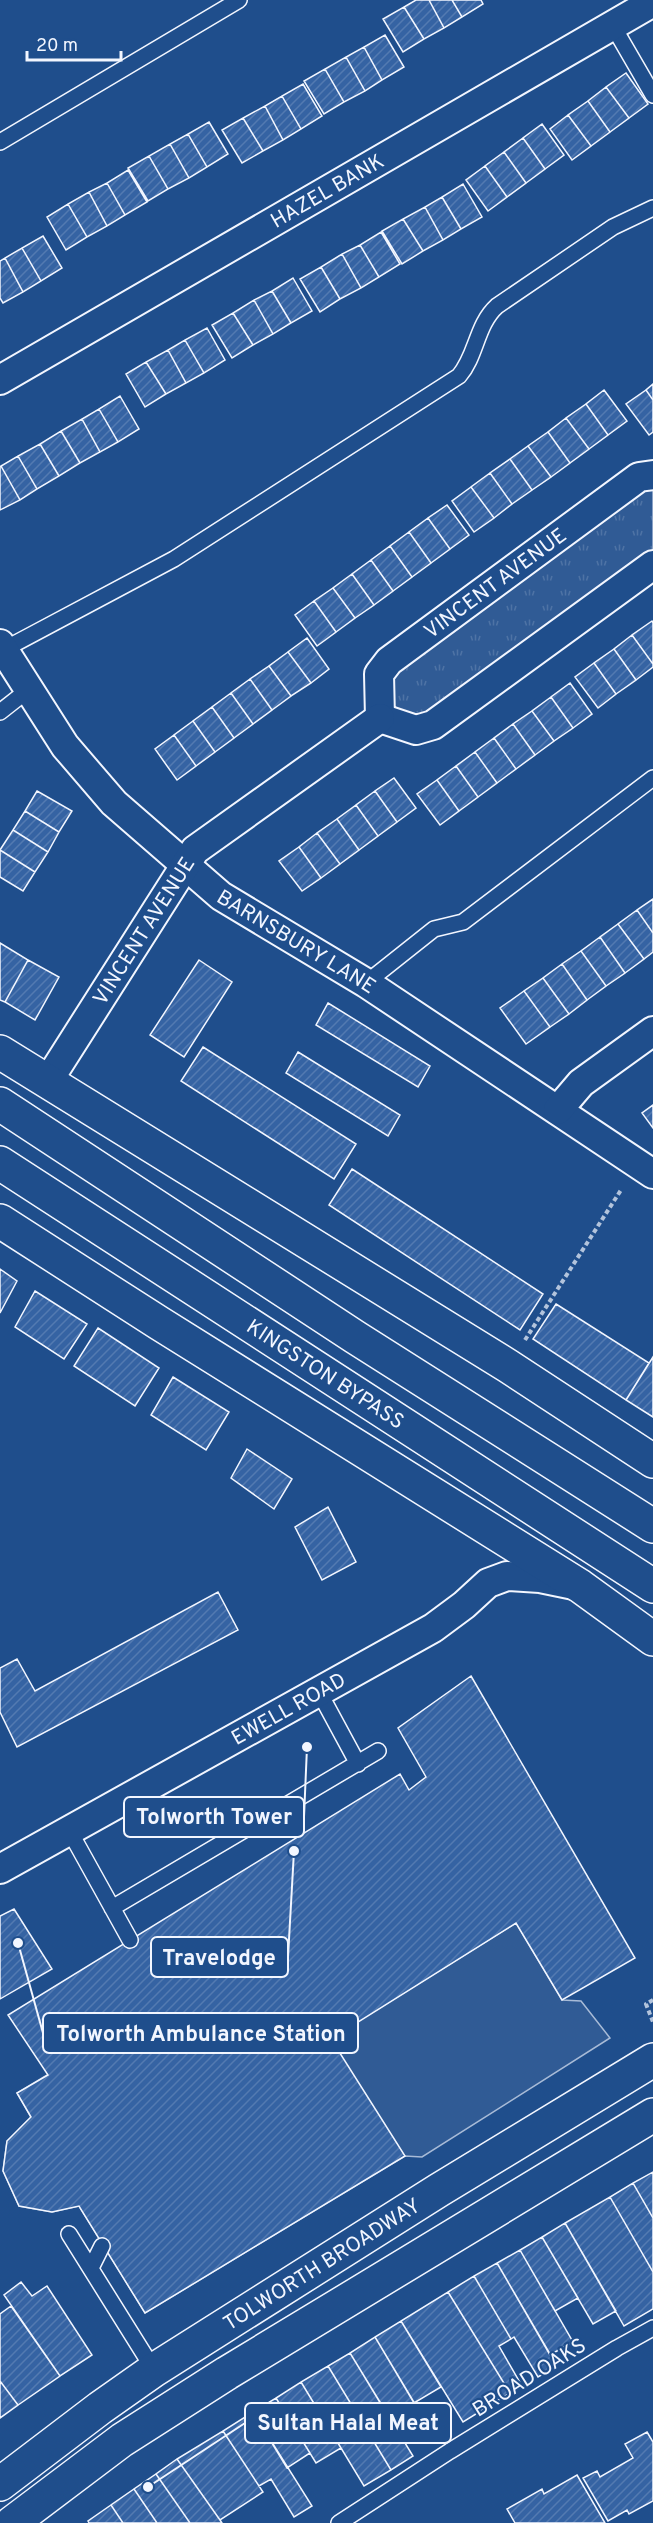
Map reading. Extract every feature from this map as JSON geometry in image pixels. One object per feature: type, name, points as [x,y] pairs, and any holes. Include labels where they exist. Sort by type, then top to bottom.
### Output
[{"type":"main road","points":[[0,1052],[508,1366],[653,1461]]},
{"type":"main road","points":[[0,1104],[355,1337],[653,1526]]},
{"type":"main road","name":"KINGSTON BYPASS","points":[[0,1163],[653,1586]]},
{"type":"main road","points":[[0,1221],[580,1586],[653,1639]]},
{"type":"main road","name":"TOLWORTH BROADWAY","points":[[0,2484],[154,2370],[439,2190],[653,2060]]},
{"type":"main road","name":"TOLWORTH BROADWAY","points":[[12,2523],[122,2440],[226,2373],[653,2115]]},
{"type":"street","name":"HAZEL BANK","points":[[0,380],[653,2]]},
{"type":"street","name":"VINCENT AVENUE","points":[[48,1081],[195,850],[380,718],[379,674],[389,661],[639,477],[653,475]]},
{"type":"street","points":[[380,718],[416,730],[434,725],[653,565]]},
{"type":"street","name":"BARNSBURY LANE","points":[[1,647],[65,746],[114,803],[221,896],[366,983],[645,1169]]},
{"type":"street","points":[[558,1110],[581,1083],[653,1031]]},
{"type":"street","name":"EWELL ROAD","points":[[4,1858],[69,1830],[433,1628],[464,1605],[488,1583],[507,1576],[540,1578],[580,1586]]},
{"type":"lane","points":[[0,142],[239,0]]},
{"type":"lane","points":[[613,26],[653,95]]},
{"type":"lane","points":[[1,647],[174,559],[459,376],[468,366],[489,314],[497,306],[613,227],[653,208]]},
{"type":"lane","points":[[0,712],[28,690]]},
{"type":"lane","points":[[366,983],[434,929],[463,922],[653,778]]},
{"type":"lane","points":[[318,1690],[358,1764]]},
{"type":"lane","points":[[112,1908],[378,1752]]},
{"type":"lane","points":[[69,1830],[130,1940]]},
{"type":"lane","points":[[69,2234],[154,2370]]},
{"type":"lane","points":[[91,2268],[102,2246]]},
{"type":"lane","name":"BROAD OAKS","points":[[339,2523],[578,2372],[653,2328]]},
{"type":"path","points":[[508,1366],[645,1169]]},
{"type":"path","points":[[653,2000],[646,2004],[653,2022]]},
{"type":"green space","points":[[653,488],[653,551],[426,714],[405,716],[391,703],[390,684],[401,666],[629,494]]},
{"type":"shaded area","points":[[516,1923],[562,2000],[581,2001],[610,2038],[422,2157],[405,2156],[145,2313],[79,2206],[52,2212],[19,2206],[3,2171],[7,2141],[31,2117],[17,2093],[164,2005],[370,2014]]},
{"type":"building","points":[[416,0],[429,0],[444,28],[424,39],[404,7]]},
{"type":"building","points":[[429,0],[452,0],[462,17],[444,28]]},
{"type":"building","points":[[452,0],[481,0],[483,4],[462,17]]},
{"type":"building","points":[[404,7],[424,39],[403,52],[383,19]]},
{"type":"building","points":[[385,35],[404,67],[382,80],[364,47]]},
{"type":"building","points":[[364,47],[382,80],[365,91],[346,57]]},
{"type":"building","points":[[346,57],[365,91],[344,102],[325,69]]},
{"type":"building","points":[[325,69],[344,102],[324,114],[304,81]]},
{"type":"building","points":[[626,73],[648,104],[629,118],[606,87]]},
{"type":"building","points":[[303,84],[322,116],[301,129],[282,96]]},
{"type":"building","points":[[606,87],[629,118],[610,132],[588,101]]},
{"type":"building","points":[[282,96],[301,129],[283,140],[265,106]]},
{"type":"building","points":[[588,101],[610,132],[591,146],[568,115]]},
{"type":"building","points":[[265,106],[283,140],[263,151],[243,118]]},
{"type":"building","points":[[568,115],[591,146],[572,160],[550,129]]},
{"type":"building","points":[[243,118],[263,151],[242,163],[222,130]]},
{"type":"building","points":[[209,122],[228,154],[207,167],[188,134]]},
{"type":"building","points":[[542,124],[564,155],[545,169],[523,138]]},
{"type":"building","points":[[188,134],[207,167],[189,178],[170,144]]},
{"type":"building","points":[[523,138],[545,169],[526,183],[504,152]]},
{"type":"building","points":[[170,144],[189,178],[168,189],[149,156]]},
{"type":"building","points":[[504,152],[526,183],[507,197],[485,166]]},
{"type":"building","points":[[149,156],[168,189],[148,201],[128,168]]},
{"type":"building","points":[[485,166],[507,197],[488,211],[466,180]]},
{"type":"building","points":[[128,170],[147,202],[125,215],[107,183]]},
{"type":"building","points":[[107,183],[125,215],[107,226],[89,192]]},
{"type":"building","points":[[463,184],[482,217],[461,229],[442,197]]},
{"type":"building","points":[[89,192],[107,226],[87,237],[68,204]]},
{"type":"building","points":[[442,197],[461,229],[443,240],[425,207]]},
{"type":"building","points":[[68,204],[87,237],[66,250],[47,217]]},
{"type":"building","points":[[425,207],[443,240],[423,251],[403,219]]},
{"type":"building","points":[[403,219],[423,251],[402,264],[382,231]]},
{"type":"building","points":[[381,232],[400,264],[379,277],[360,245]]},
{"type":"building","points":[[43,236],[62,268],[41,281],[22,248]]},
{"type":"building","points":[[360,245],[379,277],[361,288],[342,254]]},
{"type":"building","points":[[22,248],[41,281],[23,292],[5,258]]},
{"type":"building","points":[[342,254],[361,288],[340,299],[321,267]]},
{"type":"building","points":[[5,258],[23,292],[3,303],[0,298],[0,261]]},
{"type":"building","points":[[321,267],[340,299],[320,312],[300,279]]},
{"type":"building","points":[[293,278],[312,311],[291,323],[272,291]]},
{"type":"building","points":[[272,291],[291,323],[273,334],[254,300]]},
{"type":"building","points":[[254,300],[273,334],[253,345],[233,313]]},
{"type":"building","points":[[233,313],[253,345],[232,358],[212,325]]},
{"type":"building","points":[[207,328],[225,360],[204,373],[185,340]]},
{"type":"building","points":[[185,340],[204,373],[186,383],[168,350]]},
{"type":"building","points":[[168,350],[186,383],[166,394],[146,362]]},
{"type":"building","points":[[146,362],[166,394],[145,407],[126,374]]},
{"type":"building","points":[[653,384],[653,400],[646,390]]},
{"type":"building","points":[[604,390],[627,421],[608,435],[586,404]]},
{"type":"building","points":[[646,390],[653,400],[653,432],[649,435],[626,404]]},
{"type":"building","points":[[120,396],[139,429],[118,442],[99,409]]},
{"type":"building","points":[[586,404],[608,435],[589,449],[566,418]]},
{"type":"building","points":[[99,409],[118,442],[100,452],[82,419]]},
{"type":"building","points":[[566,418],[589,449],[570,463],[548,432]]},
{"type":"building","points":[[82,419],[100,452],[80,463],[61,431]]},
{"type":"building","points":[[61,431],[80,463],[59,476],[40,444]]},
{"type":"building","points":[[548,432],[570,463],[551,477],[528,446]]},
{"type":"building","points":[[40,444],[59,476],[37,489],[18,456]]},
{"type":"building","points":[[528,446],[551,477],[532,490],[510,459]]},
{"type":"building","points":[[18,456],[37,489],[20,500],[1,466]]},
{"type":"building","points":[[510,459],[532,490],[512,504],[490,473]]},
{"type":"building","points":[[0,467],[20,500],[0,510]]},
{"type":"building","points":[[490,473],[512,504],[494,518],[471,487]]},
{"type":"building","points":[[471,487],[494,518],[474,532],[452,501]]},
{"type":"building","points":[[447,505],[469,535],[450,549],[428,518]]},
{"type":"building","points":[[428,518],[450,549],[431,563],[409,532]]},
{"type":"building","points":[[409,532],[431,563],[412,577],[390,546]]},
{"type":"building","points":[[390,546],[412,577],[393,591],[371,560]]},
{"type":"building","points":[[371,560],[393,591],[374,605],[352,574]]},
{"type":"building","points":[[352,574],[374,605],[355,618],[333,588]]},
{"type":"building","points":[[333,588],[355,618],[336,632],[314,601]]},
{"type":"building","points":[[314,601],[336,632],[317,646],[295,615]]},
{"type":"building","points":[[652,621],[653,623],[653,664],[632,635]]},
{"type":"building","points":[[632,635],[653,664],[653,667],[636,680],[614,649]]},
{"type":"building","points":[[307,638],[329,669],[311,683],[288,652]]},
{"type":"building","points":[[614,649],[636,680],[616,694],[594,663]]},
{"type":"building","points":[[288,652],[311,683],[291,696],[269,666]]},
{"type":"building","points":[[594,663],[616,694],[598,708],[575,677]]},
{"type":"building","points":[[269,666],[291,696],[272,710],[250,679]]},
{"type":"building","points":[[250,679],[272,710],[253,724],[231,693]]},
{"type":"building","points":[[570,683],[592,714],[573,728],[551,697]]},
{"type":"building","points":[[231,693],[253,724],[234,738],[212,707]]},
{"type":"building","points":[[551,697],[573,728],[554,741],[532,711]]},
{"type":"building","points":[[212,707],[234,738],[215,752],[193,721]]},
{"type":"building","points":[[532,711],[554,741],[535,755],[513,724]]},
{"type":"building","points":[[193,721],[215,752],[196,766],[174,735]]},
{"type":"building","points":[[513,724],[535,755],[516,769],[494,738]]},
{"type":"building","points":[[174,735],[196,766],[177,780],[155,749]]},
{"type":"building","points":[[494,738],[516,769],[497,783],[475,752]]},
{"type":"building","points":[[475,752],[497,783],[478,797],[456,766]]},
{"type":"building","points":[[456,766],[478,797],[459,811],[437,780]]},
{"type":"building","points":[[394,778],[416,808],[397,822],[375,791]]},
{"type":"building","points":[[437,780],[459,811],[440,825],[417,794]]},
{"type":"building","points":[[37,791],[72,811],[59,832],[25,811]]},
{"type":"building","points":[[375,791],[397,822],[378,836],[356,805]]},
{"type":"building","points":[[356,805],[378,836],[359,850],[337,819]]},
{"type":"building","points":[[25,811],[59,832],[48,852],[13,830]]},
{"type":"building","points":[[337,819],[359,850],[340,864],[317,833]]},
{"type":"building","points":[[13,830],[48,852],[35,872],[0,850]]},
{"type":"building","points":[[317,833],[340,864],[321,878],[299,847]]},
{"type":"building","points":[[299,847],[321,878],[302,891],[279,861]]},
{"type":"building","points":[[0,850],[35,872],[23,891],[0,877]]},
{"type":"building","points":[[653,899],[653,933],[637,910]]},
{"type":"building","points":[[637,910],[653,933],[653,952],[644,959],[618,924]]},
{"type":"building","points":[[618,924],[644,959],[625,973],[600,937]]},
{"type":"building","points":[[600,937],[625,973],[606,986],[581,951]]},
{"type":"building","points":[[0,943],[28,960],[5,1002],[0,1000]]},
{"type":"building","points":[[581,951],[606,986],[587,1000],[562,964]]},
{"type":"building","points":[[28,960],[59,977],[35,1020],[5,1002]]},
{"type":"building","points":[[199,960],[232,982],[184,1057],[150,1035]]},
{"type":"building","points":[[562,964],[587,1000],[569,1014],[543,978]]},
{"type":"building","points":[[543,978],[569,1014],[550,1027],[524,991]]},
{"type":"building","points":[[524,991],[550,1027],[526,1044],[500,1008]]},
{"type":"building","points":[[328,1003],[430,1066],[418,1087],[316,1025]]},
{"type":"building","points":[[203,1047],[356,1144],[334,1179],[181,1081]]},
{"type":"building","points":[[298,1052],[400,1115],[388,1136],[286,1073]]},
{"type":"building","points":[[653,1105],[653,1128],[642,1113]]},
{"type":"building","points":[[352,1169],[543,1294],[520,1330],[329,1205]]},
{"type":"building","points":[[0,1269],[17,1281],[0,1313]]},
{"type":"building","points":[[35,1291],[87,1324],[64,1359],[15,1327]]},
{"type":"building","points":[[556,1304],[649,1363],[626,1400],[533,1339]]},
{"type":"building","points":[[98,1328],[159,1368],[135,1406],[74,1366]]},
{"type":"building","points":[[653,1357],[653,1417],[626,1400]]},
{"type":"building","points":[[173,1377],[229,1412],[206,1450],[151,1415]]},
{"type":"building","points":[[247,1449],[292,1479],[274,1509],[231,1478]]},
{"type":"building","points":[[328,1507],[356,1562],[322,1580],[295,1527]]},
{"type":"building","points":[[218,1592],[238,1630],[17,1747],[0,1712],[0,1668],[17,1659],[35,1691]]},
{"type":"building","points":[[471,1676],[635,1958],[562,2000],[516,1923],[331,2039],[405,2156],[145,2313],[79,2206],[52,2212],[19,2206],[3,2171],[7,2141],[31,2117],[17,2093],[48,2075],[8,2015],[400,1774],[409,1790],[426,1777],[398,1728]]},
{"type":"building","points":[[14,1909],[52,1969],[0,1999],[0,1916]]},
{"type":"building","points":[[653,2172],[653,2218],[633,2183]]},
{"type":"building","points":[[633,2183],[653,2218],[653,2272],[610,2197]]},
{"type":"building","points":[[610,2197],[653,2272],[653,2309],[624,2326],[565,2223]]},
{"type":"building","points":[[565,2223],[616,2311],[593,2324],[542,2237]]},
{"type":"building","points":[[542,2237],[578,2298],[555,2311],[520,2250]]},
{"type":"building","points":[[520,2250],[573,2342],[550,2355],[497,2263]]},
{"type":"building","points":[[497,2263],[557,2366],[538,2377],[514,2337],[511,2339],[474,2276]]},
{"type":"building","points":[[474,2276],[511,2339],[499,2346],[522,2386],[510,2393],[448,2292]]},
{"type":"building","points":[[21,2282],[32,2296],[47,2286],[92,2355],[60,2376],[4,2295]]},
{"type":"building","points":[[448,2292],[510,2393],[463,2422],[401,2321]]},
{"type":"building","points":[[11,2306],[60,2376],[18,2405],[0,2381],[0,2314]]},
{"type":"building","points":[[401,2321],[441,2387],[414,2403],[375,2337]]},
{"type":"building","points":[[375,2337],[424,2419],[399,2434],[350,2353]]},
{"type":"building","points":[[350,2353],[413,2456],[391,2470],[328,2366]]},
{"type":"building","points":[[328,2366],[391,2470],[364,2486],[301,2382]]},
{"type":"building","points":[[0,2381],[18,2405],[0,2418]]},
{"type":"building","points":[[301,2382],[341,2448],[316,2463],[276,2398]]},
{"type":"building","points":[[276,2398],[310,2453],[287,2468],[253,2412]]},
{"type":"building","points":[[253,2412],[312,2506],[294,2517],[271,2479],[259,2486],[223,2431]]},
{"type":"building","points":[[223,2431],[263,2492],[220,2520],[177,2459]]},
{"type":"building","points":[[647,2432],[653,2442],[653,2501],[629,2514],[627,2510],[608,2521],[583,2478],[597,2471],[600,2477],[633,2458],[625,2444]]},
{"type":"building","points":[[177,2459],[222,2523],[190,2523],[156,2474]]},
{"type":"building","points":[[156,2474],[190,2523],[157,2523],[134,2489]]},
{"type":"building","points":[[577,2475],[605,2523],[515,2523],[507,2509],[542,2489],[544,2494]]},
{"type":"building","points":[[134,2489],[157,2523],[123,2523],[111,2505]]},
{"type":"building","points":[[111,2505],[123,2523],[89,2523],[88,2521]]},
{"type":"place","name":"Tolworth Tower","points":[[307,1747]]},
{"type":"place","name":"Travelodge","points":[[294,1851]]},
{"type":"place","name":"Tolworth Ambulance Station","points":[[18,1943]]},
{"type":"place","name":"Sultan Halal Meat","points":[[148,2487]]}]
